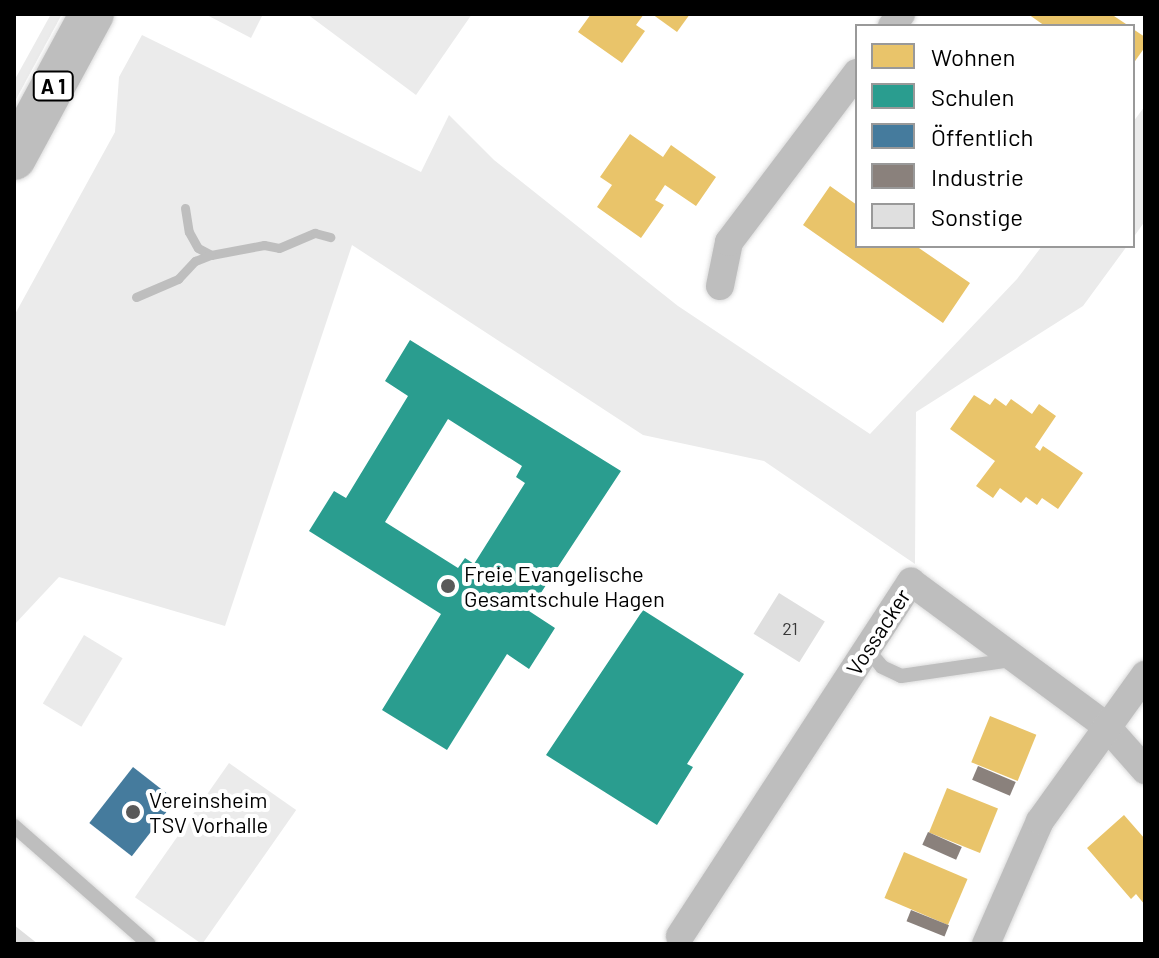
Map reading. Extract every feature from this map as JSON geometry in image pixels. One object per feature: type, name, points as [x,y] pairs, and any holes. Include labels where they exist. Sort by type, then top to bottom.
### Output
[{"type":"highway","name":"A 1","points":[[14,158],[92,14]]},
{"type":"street","points":[[720,286],[729,242],[855,76]]},
{"type":"street","name":"Vossacker","points":[[677,940],[911,582],[1106,726],[1145,770]]},
{"type":"street","points":[[986,944],[1040,821],[1145,675]]},
{"type":"lane","points":[[867,649],[882,667],[901,676],[1020,660]]},
{"type":"lane","points":[[14,826],[149,944]]},
{"type":"shaded area","points":[[51,14],[62,14],[14,103],[14,81]]},
{"type":"shaded area","points":[[205,14],[263,14],[251,38]]},
{"type":"shaded area","points":[[307,14],[472,14],[416,95]]},
{"type":"shaded area","points":[[142,35],[421,172],[449,115],[494,160],[678,306],[870,434],[1017,279],[1040,248],[1126,248],[1083,306],[916,412],[915,564],[764,461],[643,435],[352,245],[225,626],[59,577],[14,625],[14,316],[115,132],[119,77]]},
{"type":"shaded area","points":[[1145,106],[1145,221],[1135,235],[1135,119]]},
{"type":"shaded area","points":[[84,635],[123,658],[81,727],[43,704]]},
{"type":"shaded area","points":[[229,763],[296,810],[202,944],[135,897]]},
{"type":"building: Wohnen","points":[[591,14],[644,14],[636,25],[645,31],[622,63],[578,32]]},
{"type":"building: Wohnen","points":[[652,14],[690,14],[677,32]]},
{"type":"building: Wohnen","points":[[1028,14],[1111,14],[1126,24],[1042,24]]},
{"type":"building: Wohnen","points":[[1135,30],[1145,37],[1145,47],[1135,61]]},
{"type":"building: Wohnen","points":[[630,134],[663,157],[671,145],[716,177],[696,206],[665,185],[655,200],[664,205],[641,238],[597,207],[612,185],[600,177]]},
{"type":"building: Wohnen","points":[[830,186],[855,204],[855,248],[919,248],[970,283],[943,323],[803,225]]},
{"type":"building: Wohnen","points":[[974,395],[990,405],[995,398],[1006,406],[1011,399],[1032,414],[1039,404],[1056,416],[1035,447],[1040,451],[1043,446],[1083,473],[1058,509],[1042,498],[1037,505],[1026,497],[1021,503],[1000,488],[993,498],[976,486],[995,461],[950,429]]},
{"type":"building: Wohnen","points":[[990,716],[1036,735],[1018,781],[971,762]]},
{"type":"building: Wohnen","points":[[947,788],[998,809],[980,853],[929,833]]},
{"type":"building: Wohnen","points":[[1124,815],[1145,839],[1145,905],[1136,894],[1131,899],[1087,848]]},
{"type":"building: Wohnen","points":[[904,852],[968,879],[948,925],[884,898]]},
{"type":"building: Schulen","points":[[410,340],[621,471],[529,611],[555,628],[529,669],[507,654],[447,750],[382,710],[441,614],[309,531],[334,491],[346,498],[408,396],[385,381]],"holes":[[[448,419],[522,466],[516,477],[525,483],[474,564],[465,558],[458,568],[385,522]]]},
{"type":"building: Schulen","points":[[643,610],[744,674],[687,764],[693,767],[657,825],[546,755]]},
{"type":"building: Öffentlich","name":"Vereinsheim TSV Vorhalle","points":[[133,767],[176,800],[132,856],[89,823]]},
{"type":"building: Industrie","points":[[978,766],[1016,782],[1010,796],[972,780]]},
{"type":"building: Industrie","points":[[928,832],[962,847],[956,860],[922,845]]},
{"type":"building: Industrie","points":[[911,910],[949,925],[945,936],[907,921]]},
{"type":"building: Sonstige","points":[[779,593],[825,622],[799,662],[754,634]]},
{"type":"building: Sonstige","points":[[14,925],[38,944],[14,944]]},
{"type":"waterway","points":[[185,208],[189,232],[198,248],[211,255],[264,245],[279,248],[315,233],[330,237]]},
{"type":"waterway","points":[[136,297],[178,279],[195,261],[211,255]]},
{"type":"place","name":"Freie Evangelische Gesamtschule Hagen","points":[[448,586]]},
{"type":"place","name":"Vereinsheim TSV Vorhalle","points":[[133,812]]}]
